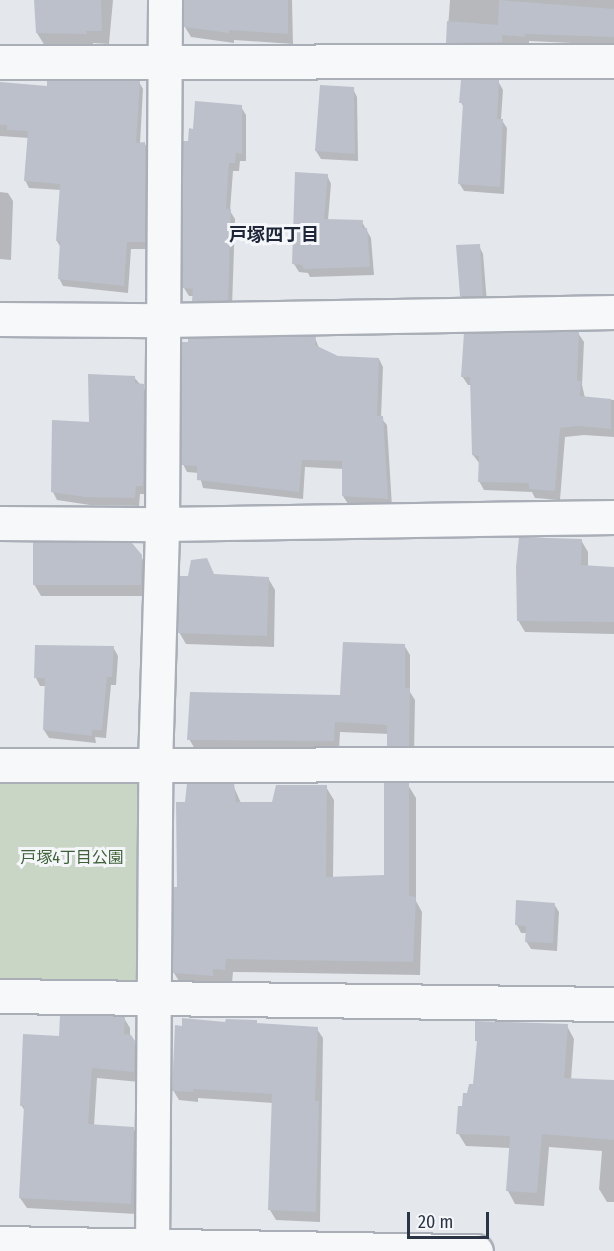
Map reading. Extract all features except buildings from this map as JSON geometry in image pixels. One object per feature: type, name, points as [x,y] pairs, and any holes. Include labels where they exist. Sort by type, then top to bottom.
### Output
[{"type":"street","points":[[152,1248],[156,998],[155,766],[162,524],[165,0]]},
{"type":"street","points":[[0,62],[164,64],[614,61]]},
{"type":"street","points":[[0,319],[162,320],[614,312]]},
{"type":"street","points":[[0,523],[162,524],[614,517]]},
{"type":"street","points":[[0,765],[614,764]]},
{"type":"street","points":[[0,996],[614,1004]]},
{"type":"street","points":[[0,1243],[152,1248],[476,1251]]},
{"type":"green space","name":"戸塚4丁目公園","points":[[131,772],[146,793],[141,976],[123,989],[0,988],[0,773]]},
{"type":"district","name":"戸塚四丁目","points":[[274,235]]}]
